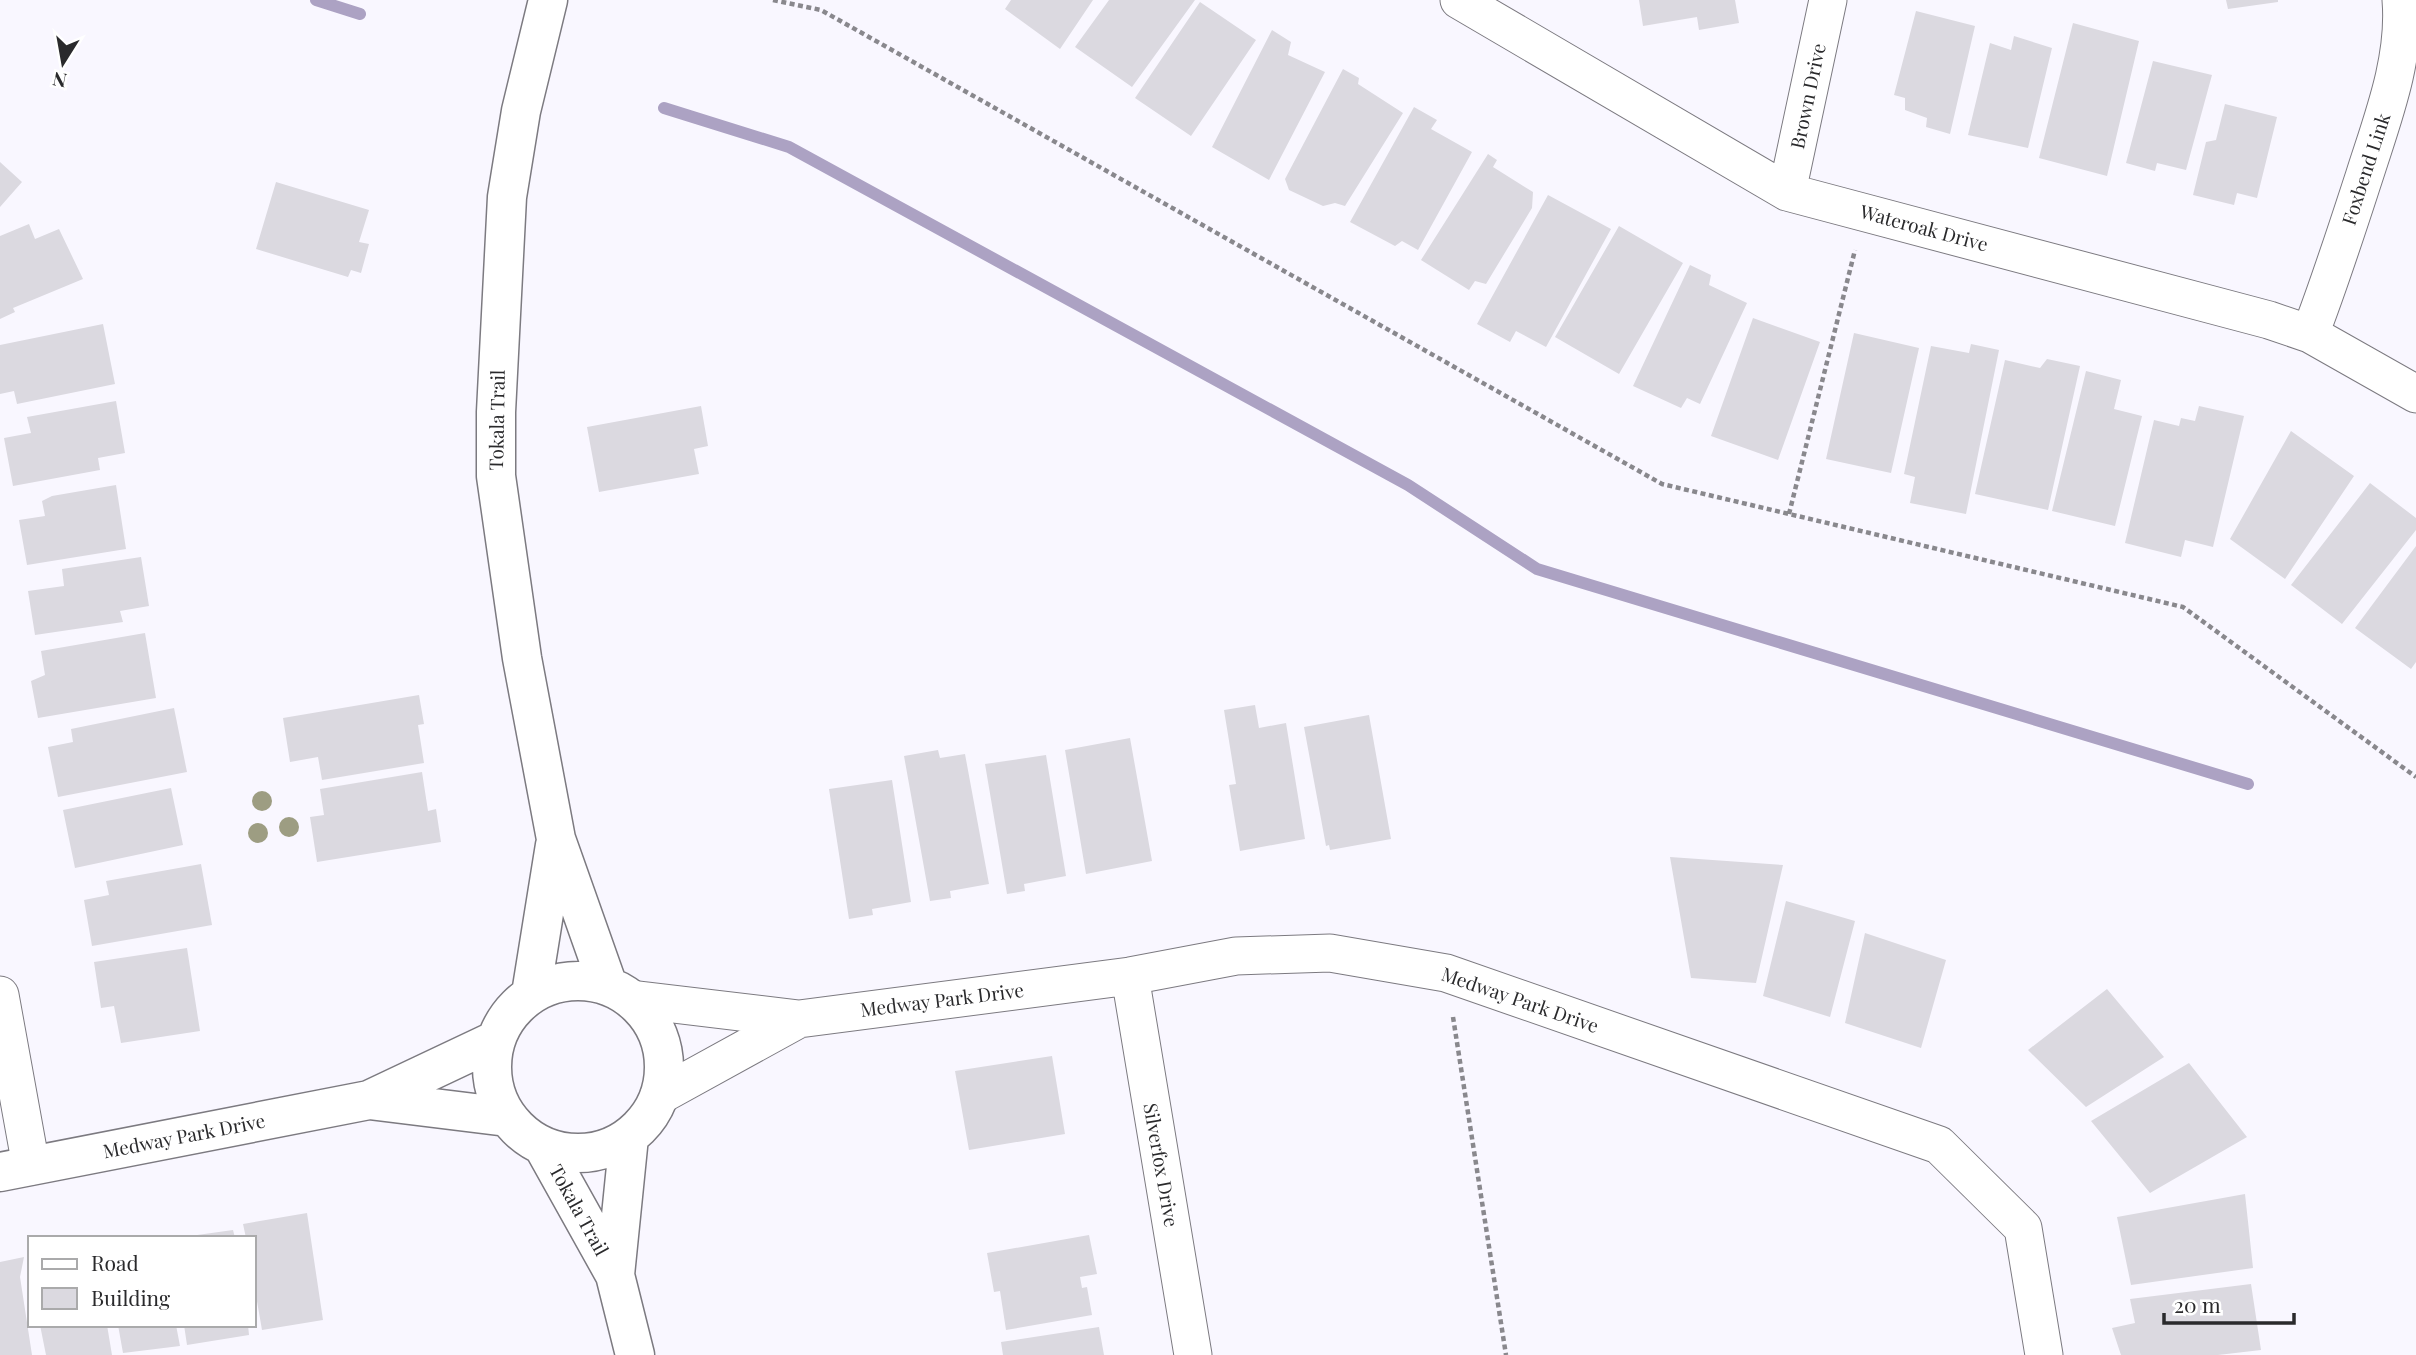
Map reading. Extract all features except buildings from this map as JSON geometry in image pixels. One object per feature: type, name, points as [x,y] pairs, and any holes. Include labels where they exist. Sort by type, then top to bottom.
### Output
[{"type":"street","name":"Tokala Trail","points":[[548,0],[521,111],[507,197],[496,412],[496,476],[522,658],[556,839],[619,992]]},
{"type":"street","name":"Wateroak Drive","points":[[1459,0],[1787,192],[2269,320],[2310,334],[2416,394]]},
{"type":"street","name":"Brown Drive","points":[[1787,192],[1828,0]]},
{"type":"street","name":"Foxbend Link","points":[[2310,334],[2392,88],[2403,20],[2401,0]]},
{"type":"street","name":"Tokala Trail","points":[[531,994],[556,839]]},
{"type":"street","name":"Medway Park Drive","points":[[619,992],[799,1019],[1130,976],[1236,956],[1330,953],[1446,973],[1939,1145],[2022,1228],[2044,1355]]},
{"type":"street","name":"Silverfox Drive","points":[[1130,976],[1193,1355]]},
{"type":"street","points":[[582,980],[619,992],[650,1018],[661,1043],[665,1069],[659,1096],[647,1119],[629,1137],[602,1150],[572,1153],[543,1146],[523,1134],[507,1117],[496,1093],[491,1067],[496,1040],[509,1014],[531,994],[555,983],[582,980]]},
{"type":"street","points":[[0,995],[15,1169]]},
{"type":"street","name":"Medway Park Drive","points":[[659,1096],[799,1019]]},
{"type":"street","name":"Medway Park Drive","points":[[15,1169],[369,1100],[496,1040]]},
{"type":"street","name":"Medway Park Drive","points":[[369,1100],[507,1117]]},
{"type":"street","name":"Tokala Trail","points":[[615,1275],[629,1137]]},
{"type":"street","name":"Tokala Trail","points":[[543,1146],[615,1275],[635,1355]]},
{"type":"path","points":[[773,0],[821,10],[1662,484],[2183,607],[2416,777]]},
{"type":"path","points":[[1789,514],[1864,212]]},
{"type":"path","points":[[1446,973],[1506,1355]]},
{"type":"waterway","points":[[316,0],[360,14]]},
{"type":"waterway","points":[[664,108],[789,147],[1408,485],[1537,569],[2248,784]]}]
